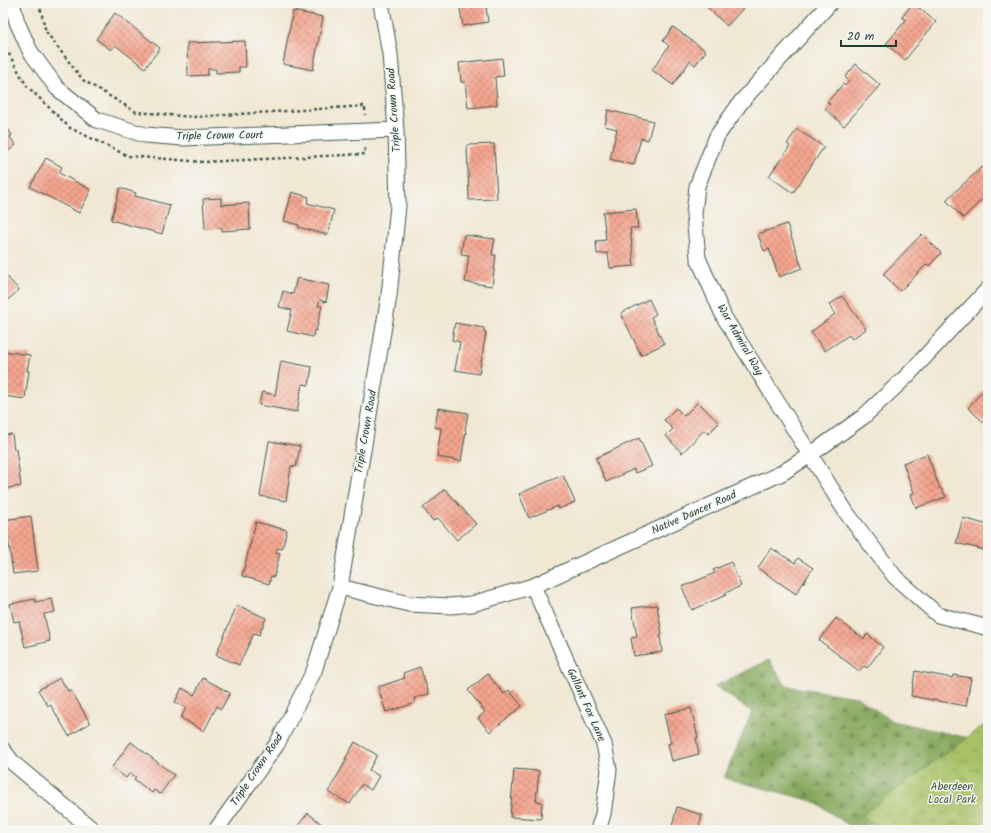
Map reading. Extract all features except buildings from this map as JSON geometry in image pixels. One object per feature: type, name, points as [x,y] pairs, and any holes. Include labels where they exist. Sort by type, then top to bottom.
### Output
[{"type":"street","name":"Triple Crown Court","points":[[12,3],[17,22],[30,51],[57,88],[97,120],[145,135],[183,138],[396,130]]},
{"type":"street","name":"Triple Crown Road","points":[[216,830],[277,744],[311,678],[340,587],[389,296],[398,206],[396,130],[390,54],[381,3]]},
{"type":"street","name":"War Admiral Way","points":[[830,3],[741,102],[717,136],[697,186],[694,214],[698,258],[724,317],[846,512],[895,577],[938,615],[984,627],[988,626]]},
{"type":"street","name":"Native Dancer Road","points":[[340,587],[409,604],[450,606],[472,604],[533,586],[782,473],[810,455],[869,412],[908,375],[988,289]]},
{"type":"street","name":"Gallant Fox Lane","points":[[533,586],[604,744],[609,770],[604,814],[598,830]]},
{"type":"street","points":[[3,750],[13,763],[93,830]]},
{"type":"path","points":[[39,3],[46,32],[83,80],[136,112],[194,116],[365,106],[365,154]]},
{"type":"green space","points":[[769,660],[786,686],[857,697],[892,721],[973,739],[988,830],[879,830],[850,826],[813,801],[724,778],[752,712],[715,686]]},
{"type":"green space","name":"Aberdeen Local Park","points":[[988,722],[988,830],[884,830],[862,815]]}]
